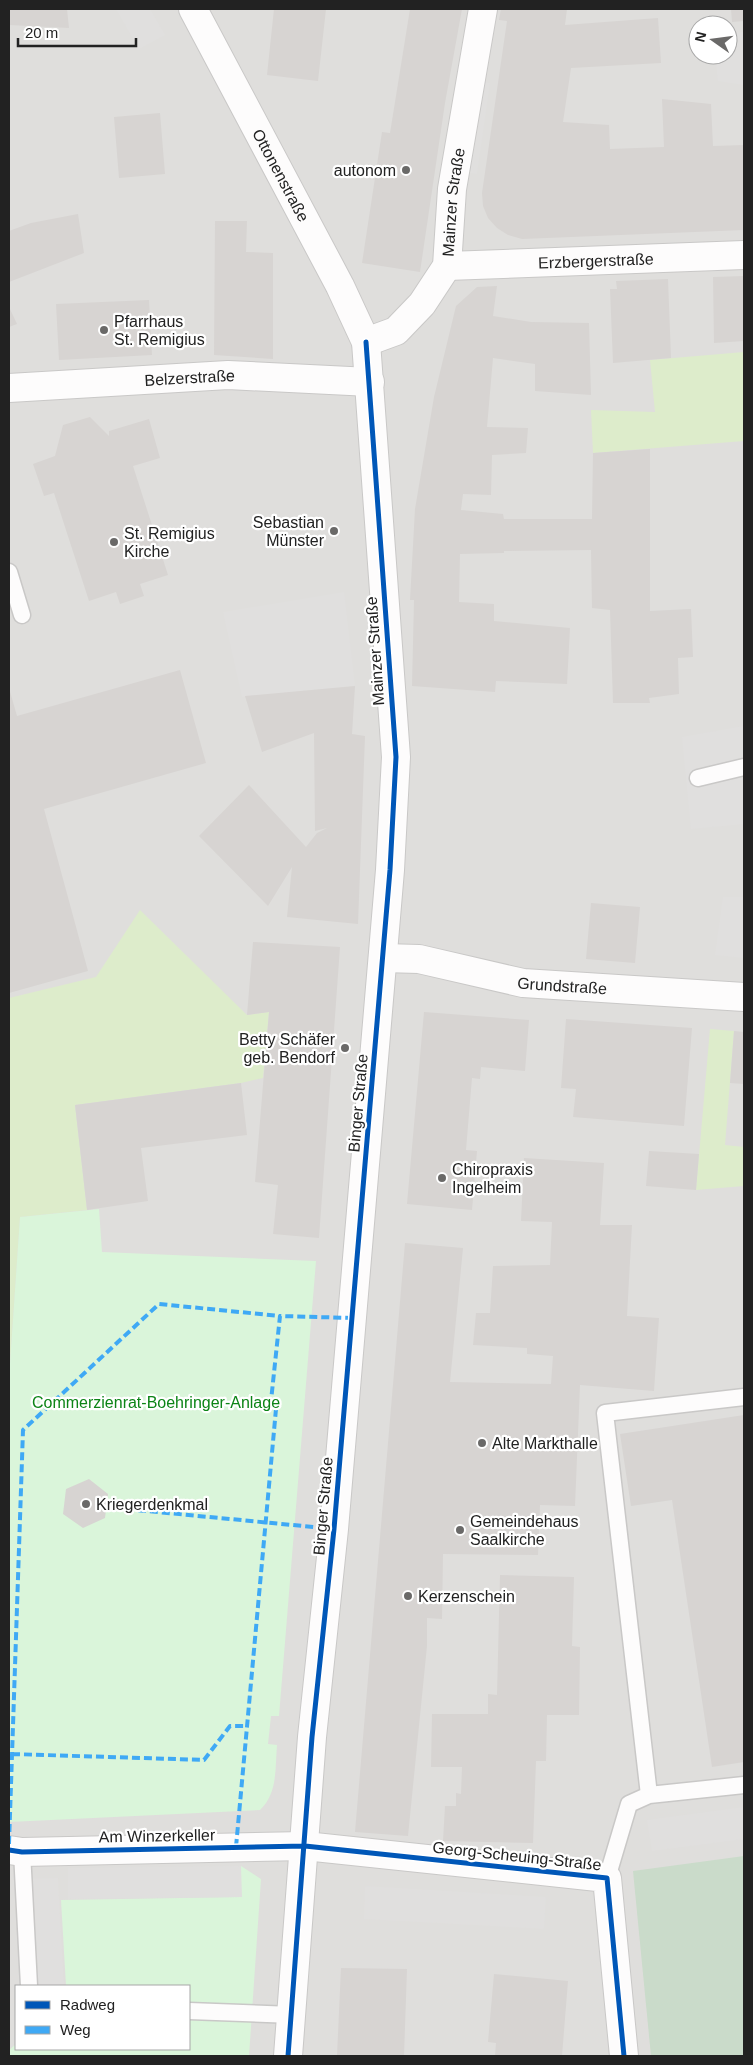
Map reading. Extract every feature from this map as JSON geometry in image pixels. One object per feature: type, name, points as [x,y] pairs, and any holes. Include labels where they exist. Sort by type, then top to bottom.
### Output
[{"type":"street","name":"Ottonenstraße","points":[[192,9],[340,286],[366,342]]},
{"type":"street","name":"Mainzer Straße","points":[[383,958],[396,758],[366,342],[396,331],[422,304],[447,266],[452,189],[483,9]]},
{"type":"street","name":"Erzbergerstraße","points":[[447,266],[744,255]]},
{"type":"street","name":"Belzerstraße","points":[[9,388],[228,374],[370,382]]},
{"type":"street","name":"Grundstraße","points":[[383,958],[420,959],[523,983],[744,997]]},
{"type":"street","name":"Binger Straße","points":[[288,2056],[293,2015],[312,1738],[334,1529],[383,958]]},
{"type":"street","name":"Am Winzerkeller","points":[[16,1851],[305,1846]]},
{"type":"street","name":"Georg-Scheuing-Straße","points":[[305,1846],[607,1878],[624,2056]]},
{"type":"lane","points":[[9,572],[22,615]]},
{"type":"lane","points":[[698,778],[744,767]]},
{"type":"lane","points":[[649,1796],[605,1413],[744,1397]]},
{"type":"lane","points":[[607,1878],[629,1804],[649,1796],[744,1785]]},
{"type":"lane","points":[[16,1851],[28,1985]]},
{"type":"lane","points":[[190,2011],[293,2015]]},
{"type":"shaded area","points":[[9,9],[744,9],[744,2056],[9,2056]]},
{"type":"shaded area","points":[[116,9],[150,9],[165,35],[139,49]]},
{"type":"shaded area","points":[[738,32],[744,32],[744,85],[718,81],[716,65],[738,65]]},
{"type":"shaded area","points":[[479,81],[490,83],[477,174],[465,172]]},
{"type":"shaded area","points":[[344,592],[355,686],[242,697],[223,612]]},
{"type":"shaded area","points":[[744,726],[744,824],[691,829],[682,737]]},
{"type":"shaded area","points":[[723,897],[744,897],[744,958],[715,955]]},
{"type":"shaded area","points":[[744,1807],[744,1839],[652,1851],[647,1820]]},
{"type":"shaded area","points":[[241,1866],[242,1897],[68,1899],[68,1868]]},
{"type":"shaded area","points":[[58,1878],[64,1985],[32,1985],[27,1879]]},
{"type":"shaded area","points":[[365,1886],[546,1897],[544,1929],[364,1919]]},
{"type":"green space","points":[[744,352],[744,441],[593,453],[591,410],[655,412],[650,360]]},
{"type":"green space","points":[[140,910],[247,1015],[269,1012],[263,1078],[241,1083],[75,1105],[87,1210],[20,1217],[9,1378],[9,998],[96,977]]},
{"type":"green space","points":[[710,1029],[734,1031],[725,1145],[744,1147],[744,1186],[696,1190]]},
{"type":"green space","name":"Commerzienrat-Boehringer-Anlage","points":[[99,1209],[102,1252],[316,1261],[279,1716],[271,1716],[268,1744],[277,1745],[275,1771],[270,1796],[260,1810],[9,1822],[9,1378],[20,1217]]},
{"type":"green space","points":[[744,1856],[744,2056],[651,2056],[633,1871]]},
{"type":"green space","points":[[241,1866],[261,1879],[249,2056],[9,2056],[9,2050],[15,2045],[15,2050],[190,2050],[190,1985],[66,1985],[61,1900],[241,1897]]},
{"type":"building","points":[[9,9],[67,9],[69,28],[9,25]]},
{"type":"building","points":[[274,9],[326,9],[318,81],[267,75]]},
{"type":"building","points":[[410,9],[462,9],[445,103],[420,272],[362,263],[382,132],[390,133]]},
{"type":"building","points":[[501,9],[567,9],[565,25],[658,18],[661,63],[571,68],[563,122],[609,125],[610,149],[664,147],[662,99],[711,104],[713,146],[744,145],[744,230],[522,239],[508,235],[497,228],[488,218],[483,206],[482,193],[507,21],[499,20]]},
{"type":"building","points":[[731,9],[744,9],[744,21],[738,22],[738,15],[731,15]]},
{"type":"building","points":[[160,113],[165,174],[119,178],[114,117]]},
{"type":"building","points":[[78,214],[84,253],[9,282],[9,231],[31,223]]},
{"type":"building","points":[[215,221],[247,221],[246,252],[273,253],[273,359],[214,355]]},
{"type":"building","points":[[744,276],[744,341],[714,343],[713,277]]},
{"type":"building","points":[[668,279],[671,358],[613,363],[610,289],[617,289],[616,281]]},
{"type":"building","points":[[497,286],[493,316],[531,322],[589,323],[591,395],[535,391],[535,364],[493,358],[487,427],[528,428],[526,453],[492,455],[491,495],[463,494],[461,510],[503,514],[504,519],[592,519],[593,453],[650,449],[650,611],[691,609],[693,657],[678,658],[679,694],[649,698],[650,703],[613,703],[610,610],[592,608],[591,550],[504,551],[504,553],[460,554],[459,602],[494,604],[494,621],[570,628],[567,684],[496,681],[495,692],[412,686],[414,600],[410,600],[415,509],[434,397],[456,306],[477,287]]},
{"type":"building","name":"Pfarrhaus St. Remigius","points":[[149,300],[152,355],[59,360],[56,304]]},
{"type":"building","points":[[9,307],[17,324],[9,327]]},
{"type":"building","name":"St. Remigius Kirche","points":[[90,417],[109,436],[109,431],[149,419],[160,458],[133,466],[168,575],[140,584],[144,596],[120,604],[116,592],[89,601],[54,493],[44,496],[33,464],[55,456],[63,425]]},
{"type":"building","points":[[180,670],[206,763],[44,809],[88,971],[9,993],[9,688],[17,716]]},
{"type":"building","points":[[355,686],[352,734],[365,736],[358,924],[287,917],[292,867],[268,906],[199,836],[249,785],[306,847],[317,833],[327,828],[315,831],[314,733],[262,752],[245,696]]},
{"type":"building","points":[[591,903],[640,907],[635,963],[586,959]]},
{"type":"building","points":[[253,942],[340,947],[319,1238],[273,1234],[278,1185],[255,1182],[269,1012],[247,1015]]},
{"type":"building","points":[[424,1012],[529,1020],[525,1071],[481,1067],[480,1079],[472,1078],[466,1150],[477,1151],[472,1210],[407,1204]]},
{"type":"building","points":[[566,1019],[692,1028],[684,1126],[573,1117],[576,1089],[561,1088]]},
{"type":"building","points":[[734,1031],[744,1032],[744,1084],[730,1083]]},
{"type":"building","points":[[241,1083],[247,1135],[141,1148],[148,1201],[87,1210],[75,1105]]},
{"type":"building","points":[[649,1151],[699,1154],[696,1190],[646,1186]]},
{"type":"building","points":[[524,1158],[604,1163],[600,1225],[632,1225],[627,1316],[659,1318],[654,1391],[580,1385],[575,1506],[540,1505],[538,1555],[443,1554],[442,1619],[427,1618],[427,1646],[408,1836],[355,1832],[405,1243],[463,1248],[450,1382],[551,1384],[553,1356],[527,1354],[527,1348],[473,1345],[476,1313],[490,1313],[493,1266],[550,1265],[552,1222],[521,1221]]},
{"type":"building","points":[[744,1415],[744,1762],[712,1767],[672,1500],[631,1506],[620,1434]]},
{"type":"building","name":"Kriegerdenkmal","points":[[89,1479],[108,1494],[105,1518],[83,1528],[63,1514],[66,1489]]},
{"type":"building","points":[[500,1575],[574,1577],[572,1646],[580,1647],[579,1715],[547,1715],[546,1761],[536,1761],[533,1843],[443,1841],[445,1806],[456,1806],[456,1793],[461,1794],[462,1767],[431,1767],[432,1714],[488,1714],[488,1694],[497,1695]]},
{"type":"building","points":[[341,1968],[407,1969],[404,2056],[337,2056]]},
{"type":"building","points":[[494,1974],[568,1981],[562,2056],[495,2056],[496,2043],[488,2042]]},
{"type":"marked path","points":[[9,1844],[23,1430],[159,1304],[280,1316]]},
{"type":"marked path","points":[[236,1847],[276,1409],[271,1401],[280,1316],[352,1318]]},
{"type":"marked path","points":[[126,1509],[334,1529]]},
{"type":"marked path","points":[[12,1754],[204,1760],[230,1726],[247,1726]]},
{"type":"cycle path","points":[[288,2056],[312,1737],[334,1529],[390,870],[396,757],[366,342]]},
{"type":"cycle path","points":[[9,1850],[22,1852],[305,1846],[607,1878],[624,2056]]},
{"type":"place","name":"autonom","points":[[406,170]]},
{"type":"place","name":"Pfarrhaus St. Remigius","points":[[104,330]]},
{"type":"place","name":"Sebastian Münster","points":[[334,531]]},
{"type":"place","name":"St. Remigius Kirche","points":[[114,542]]},
{"type":"place","name":"Betty Schäfer geb. Bendorf","points":[[345,1048]]},
{"type":"place","name":"Chiropraxis Ingelheim","points":[[442,1178]]},
{"type":"place","name":"Alte Markthalle","points":[[482,1443]]},
{"type":"place","name":"Kriegerdenkmal","points":[[86,1504]]},
{"type":"place","name":"Gemeindehaus Saalkirche","points":[[460,1530]]},
{"type":"place","name":"Kerzenschein","points":[[408,1596]]}]
